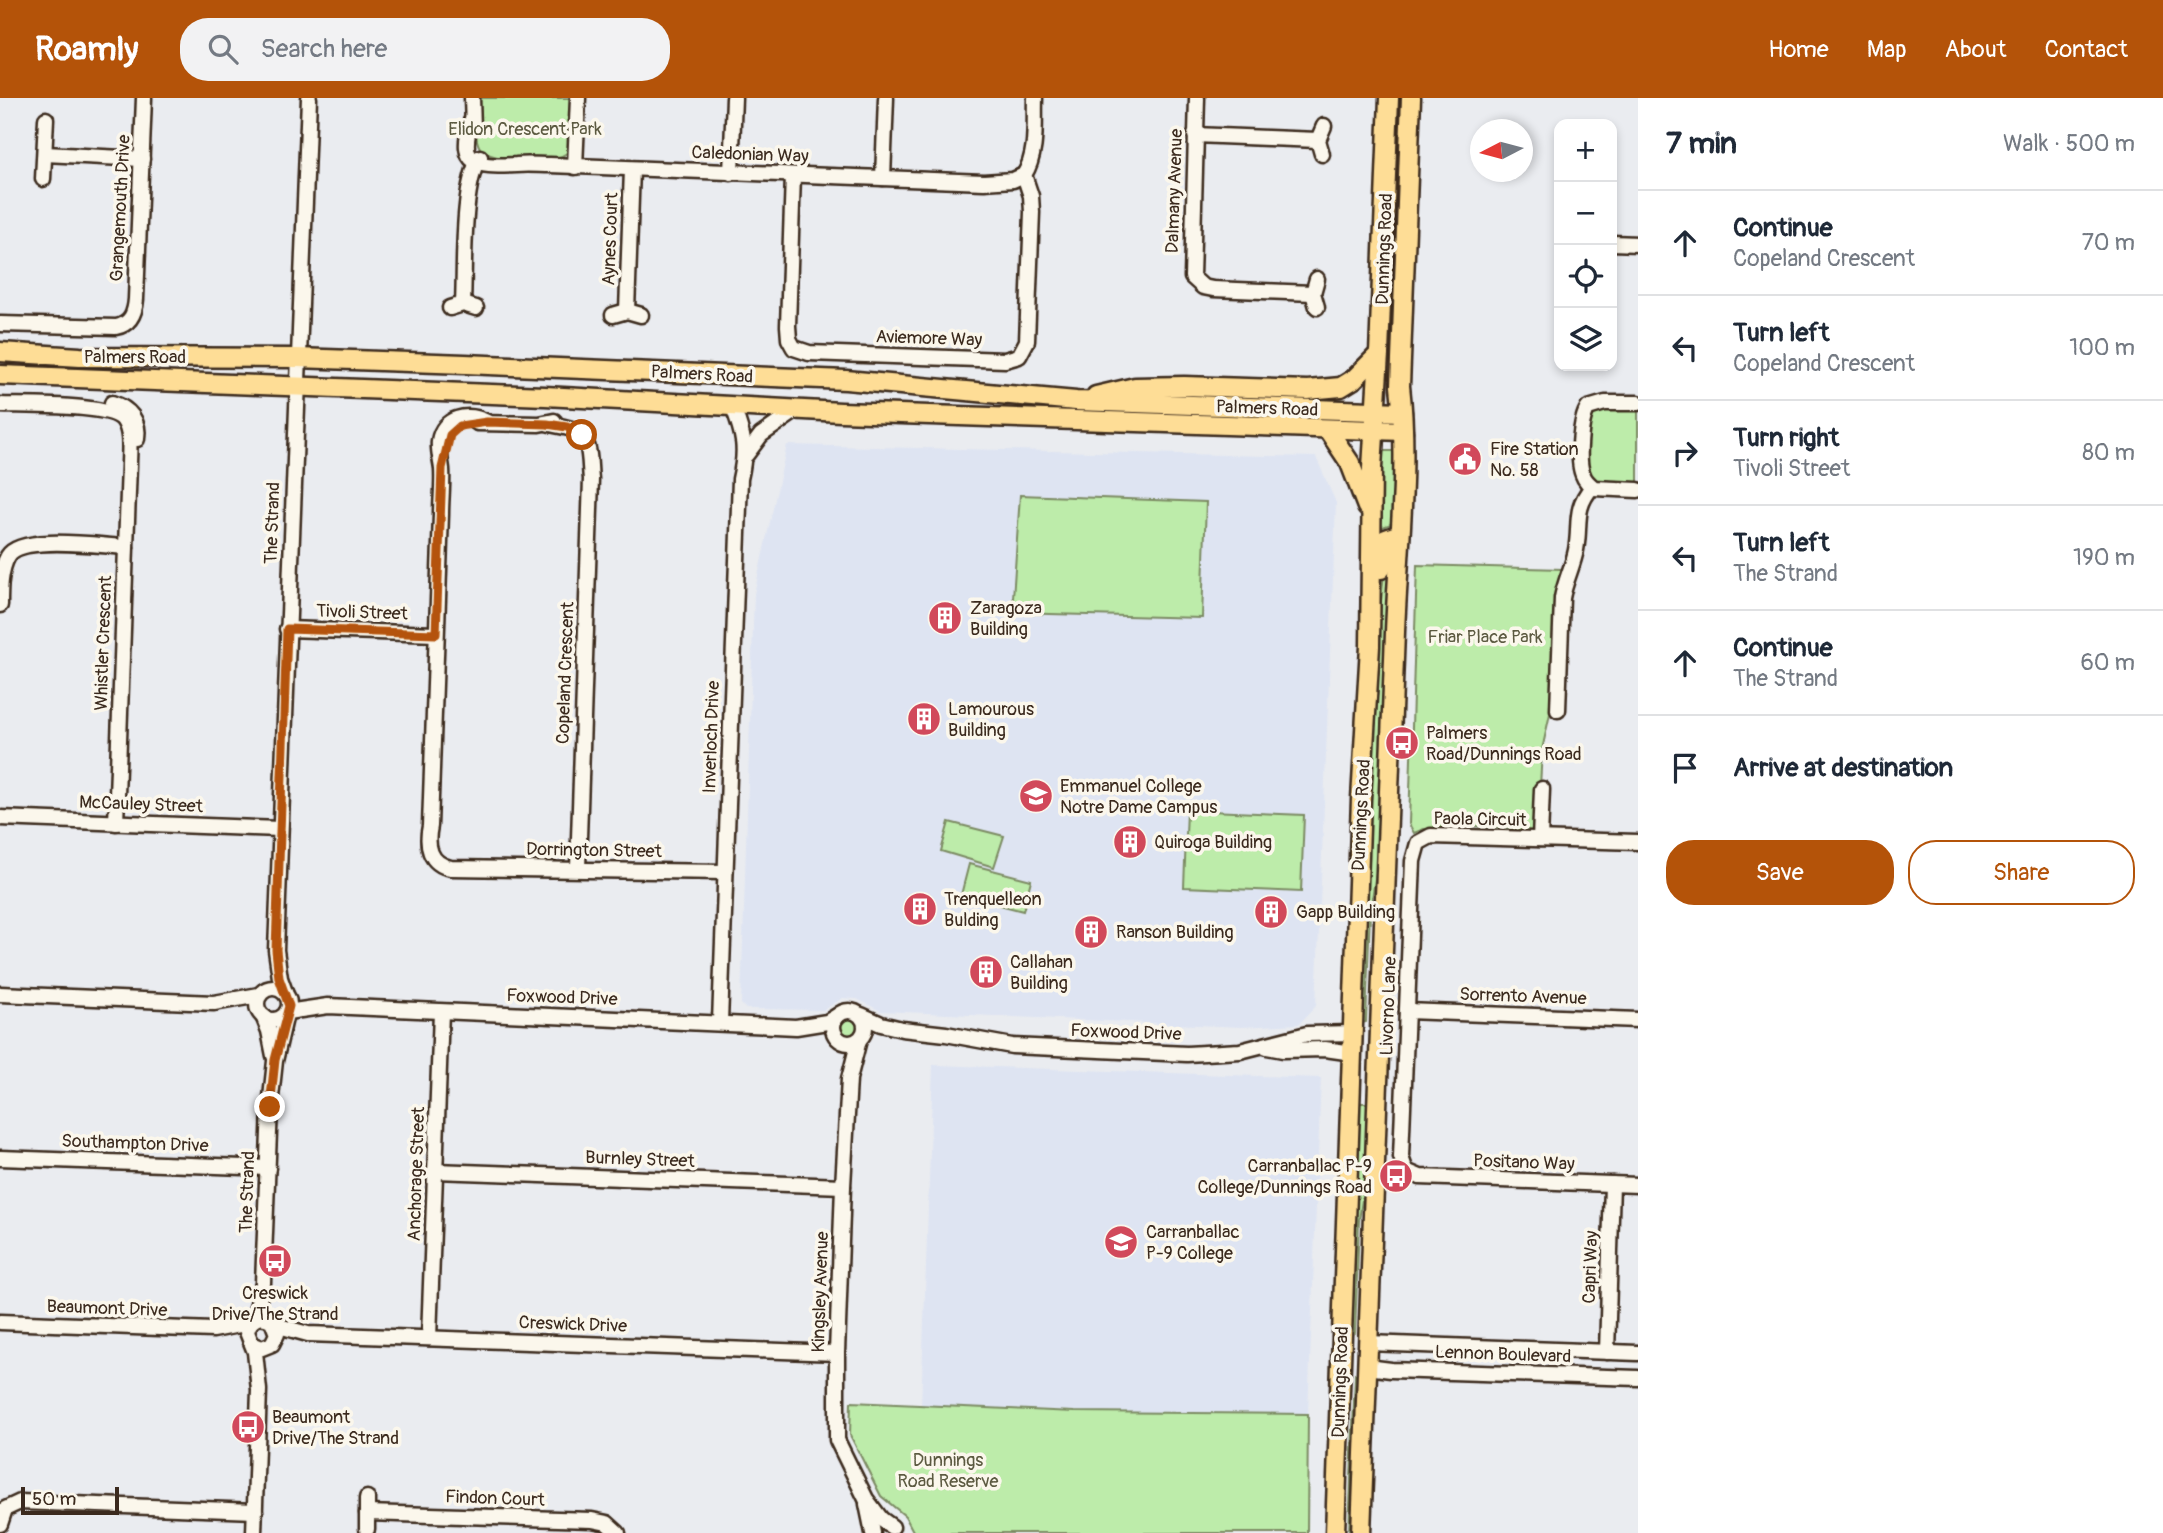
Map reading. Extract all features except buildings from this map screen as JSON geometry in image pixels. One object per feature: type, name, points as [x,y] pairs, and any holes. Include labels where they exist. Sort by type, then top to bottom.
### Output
[{"type":"main road","name":"Dunnings Road","points":[[1335,1533],[1361,799],[1370,646],[1374,431],[1389,98]]},
{"type":"main road","name":"Dunnings Road","points":[[1361,1533],[1400,534],[1403,431],[1400,386],[1411,98]]},
{"type":"main road","name":"Palmers Road","points":[[0,352],[80,357],[298,358],[846,380],[1076,401],[1402,412]]},
{"type":"main road","points":[[1076,401],[1135,387],[1308,390],[1340,387],[1354,379],[1379,354]]},
{"type":"main road","name":"Palmers Road","points":[[0,375],[545,396],[797,410],[1403,431]]},
{"type":"main road","points":[[1328,430],[1350,463],[1371,517]]},
{"type":"main road","points":[[1370,590],[1380,576],[1382,547],[1386,539],[1400,534]]},
{"type":"main road","points":[[1354,1033],[1379,1046]]},
{"type":"main road","points":[[1353,1052],[1379,1046]]},
{"type":"main road","points":[[1342,1340],[1368,1343]]},
{"type":"main road","points":[[1341,1364],[1367,1367]]},
{"type":"street","name":"Grangemouth Drive","points":[[0,324],[116,327],[131,319],[135,308],[144,98]]},
{"type":"street","name":"The Strand","points":[[285,993],[279,978],[276,950],[309,98]]},
{"type":"street","points":[[463,307],[468,193],[470,177],[479,159],[469,153],[468,145],[472,98]]},
{"type":"street","points":[[575,167],[578,98]]},
{"type":"street","points":[[731,173],[734,98]]},
{"type":"street","points":[[883,178],[886,98]]},
{"type":"street","name":"Aviemore Way","points":[[793,175],[788,326],[789,339],[794,348],[809,353],[1010,360],[1019,356],[1026,347],[1032,212],[1025,179],[1034,144],[1035,98]]},
{"type":"street","name":"Dalmany Avenue","points":[[1197,98],[1192,277],[1198,284],[1213,289],[1316,293]]},
{"type":"street","points":[[43,179],[46,119]]},
{"type":"street","points":[[1195,135],[1320,147],[1324,126]]},
{"type":"street","points":[[45,154],[142,159]]},
{"type":"street","name":"Caledonian Way","points":[[479,159],[491,167],[514,165],[883,178],[984,182],[1010,186],[1025,179]]},
{"type":"street","name":"Aynes Court","points":[[627,313],[632,169]]},
{"type":"street","points":[[1617,243],[1638,244]]},
{"type":"street","name":"Whistler Crescent","points":[[0,405],[76,408],[110,403],[130,412],[138,433],[129,465],[116,823]]},
{"type":"street","points":[[1638,403],[1599,403],[1585,411],[1582,420],[1581,467],[1584,478],[1599,489],[1638,491]]},
{"type":"street","name":"Inverloch Drive","points":[[720,1022],[740,480],[746,455],[741,428],[733,407]]},
{"type":"street","points":[[746,455],[761,435],[797,410]]},
{"type":"street","name":"Copeland Crescent","points":[[436,855],[427,843],[430,826],[442,468],[450,435],[460,426],[487,422],[547,424],[567,427],[582,435],[588,449],[591,480],[578,868]]},
{"type":"street","points":[[1558,710],[1564,583],[1576,554],[1580,504],[1592,486]]},
{"type":"street","points":[[0,554],[9,543],[19,538],[34,538],[47,543]]},
{"type":"street","points":[[0,605],[5,562],[13,550],[26,545],[47,543],[126,548]]},
{"type":"street","name":"Tivoli Street","points":[[287,629],[436,634]]},
{"type":"street","name":"Paola Circuit","points":[[1540,839],[1542,789]]},
{"type":"street","name":"McCauley Street","points":[[0,818],[280,829]]},
{"type":"street","name":"Paola Circuit","points":[[1421,840],[1431,836],[1638,842]]},
{"type":"street","name":"Livorno Lane","points":[[1409,1173],[1403,1167],[1401,1157],[1412,861],[1415,847],[1421,840]]},
{"type":"street","name":"Dorrington Street","points":[[436,855],[443,867],[725,872]]},
{"type":"street","name":"The Strand","points":[[260,994],[276,950]]},
{"type":"street","points":[[0,994],[214,1003],[277,1020],[287,1013],[289,1002],[285,993],[271,987],[260,994],[214,1003]]},
{"type":"street","name":"Foxwood Drive","points":[[285,993],[328,1006]]},
{"type":"street","points":[[260,994],[257,1004],[263,1016]]},
{"type":"street","name":"Foxwood Drive","points":[[287,1013],[328,1006],[720,1022],[796,1027],[851,1043],[881,1032],[902,1029]]},
{"type":"street","name":"Foxwood Drive","points":[[796,1027],[827,1022],[848,1010],[881,1024],[902,1029],[1012,1046],[1202,1055],[1265,1046],[1307,1034],[1354,1033]]},
{"type":"street","name":"Sorrento Avenue","points":[[1407,1011],[1638,1020]]},
{"type":"street","name":"Anchorage Street","points":[[429,1338],[441,1012]]},
{"type":"street","name":"The Strand","points":[[252,1321],[263,1283],[269,1114],[275,1060],[287,1013]]},
{"type":"street","points":[[860,1039],[866,1027],[861,1015]]},
{"type":"street","name":"The Strand","points":[[263,1016],[270,1031],[275,1060]]},
{"type":"street","points":[[837,1016],[833,1028],[839,1039]]},
{"type":"street","name":"Kingsley Avenue","points":[[839,1039],[849,1079]]},
{"type":"street","name":"Kingsley Avenue","points":[[860,1039],[849,1079],[837,1353],[837,1440],[866,1499],[881,1519],[897,1530]]},
{"type":"street","name":"Foxwood Drive","points":[[1265,1046],[1283,1050],[1309,1048],[1353,1052]]},
{"type":"street","name":"Southampton Drive","points":[[0,1158],[268,1168]]},
{"type":"street","name":"Burnley Street","points":[[435,1171],[843,1186]]},
{"type":"street","name":"Positano Way","points":[[1409,1173],[1420,1177],[1638,1185]]},
{"type":"street","name":"Capri Way","points":[[1607,1352],[1612,1184]]},
{"type":"street","name":"The Strand","points":[[263,1283],[273,1323]]},
{"type":"street","points":[[254,1533],[259,1390],[257,1363],[247,1332],[252,1321],[263,1317],[273,1323],[277,1334],[259,1390]]},
{"type":"street","name":"Beaumont Drive","points":[[213,1331],[252,1321]]},
{"type":"street","name":"Beaumont Drive","points":[[0,1322],[213,1331],[251,1343]]},
{"type":"street","name":"Creswick Drive","points":[[273,1323],[308,1334],[837,1353]]},
{"type":"street","name":"Creswick Drive","points":[[273,1343],[308,1334]]},
{"type":"street","points":[[251,1343],[262,1348],[273,1343]]},
{"type":"street","name":"Lennon Boulevard","points":[[1368,1343],[1638,1353]]},
{"type":"street","name":"Lennon Boulevard","points":[[1367,1367],[1638,1378]]},
{"type":"street","points":[[367,1498],[367,1529]]},
{"type":"street","name":"Kingsley Avenue","points":[[866,1499],[875,1533]]},
{"type":"street","points":[[0,1524],[5,1509],[20,1502],[255,1511]]},
{"type":"street","name":"Findon Court","points":[[367,1513],[592,1520],[607,1523],[618,1533]]},
{"type":"street","points":[[875,1533],[883,1528],[897,1530]]},
{"type":"shaded area","name":"Emmanuel College Notre Dame Campus","points":[[787,445],[1316,457],[1336,503],[1316,1006],[1299,1024],[1242,1027],[881,1011],[857,999],[843,998],[823,1010],[746,1009],[741,1004],[754,594]]},
{"type":"shaded area","name":"Carranballac P-9 College","points":[[933,1065],[1321,1078],[1308,1414],[1074,1412],[921,1407]]},
{"type":"green space","name":"Elidon Crescent Park","points":[[478,98],[573,98],[568,152],[551,159],[538,160],[509,159],[486,153],[480,148],[476,137]]},
{"type":"green space","points":[[1605,409],[1638,409],[1638,485],[1603,483],[1590,473],[1586,458],[1587,431],[1591,418]]},
{"type":"green space","points":[[1382,451],[1393,451],[1394,523],[1380,528]]},
{"type":"green space","points":[[1020,495],[1206,502],[1202,618],[1012,613]]},
{"type":"green space","points":[[1392,556],[1380,846],[1370,912],[1366,1022],[1362,1023],[1376,647],[1385,564]]},
{"type":"green space","name":"Friar Place Park","points":[[1417,565],[1563,569],[1551,709],[1542,750],[1539,805],[1534,809],[1536,833],[1519,832],[1513,828],[1455,825],[1450,830],[1424,829],[1414,833],[1409,824]]},
{"type":"green space","points":[[1187,810],[1304,815],[1301,892],[1184,887]]},
{"type":"green space","points":[[949,822],[1004,836],[994,867],[941,851]]},
{"type":"green space","points":[[969,864],[1031,880],[1023,911],[961,895]]},
{"type":"green space","points":[[849,1019],[855,1021],[855,1033],[849,1035],[843,1033],[841,1027],[843,1021]]},
{"type":"green space","points":[[1358,1103],[1371,1103],[1368,1160],[1359,1220],[1355,1333],[1350,1334]]},
{"type":"green space","points":[[1355,1374],[1360,1378],[1354,1533],[1349,1533]]},
{"type":"green space","name":"Dunnings Road Reserve","points":[[851,1402],[1074,1412],[1308,1414],[1307,1533],[914,1533],[905,1516],[881,1496],[850,1435]]},
{"type":"place","name":"Fire Station No. 58","points":[[1465,459]]},
{"type":"place","name":"Zaragoza Building","points":[[945,618]]},
{"type":"place","name":"Lamourous Building","points":[[924,719]]},
{"type":"place","name":"Palmers Road/Dunnings Road","points":[[1402,743]]},
{"type":"place","name":"Emmanuel College Notre Dame Campus","points":[[1036,796]]},
{"type":"place","name":"Quiroga Building","points":[[1130,842]]},
{"type":"place","name":"Trenquelleon Bulding","points":[[920,909]]},
{"type":"place","name":"Gapp Building","points":[[1271,912]]},
{"type":"place","name":"Ranson Building","points":[[1091,932]]},
{"type":"place","name":"Callahan Building","points":[[986,972]]},
{"type":"place","name":"Carranballac P-9 College/Dunnings Road","points":[[1396,1176]]},
{"type":"place","name":"Carranballac P-9 College","points":[[1121,1242]]},
{"type":"place","name":"Creswick Drive/The Strand","points":[[275,1261]]},
{"type":"place","name":"Beaumont Drive/The Strand","points":[[248,1427]]},
{"type":"route","points":[[270,1107],[275,1060],[289,1009],[289,999],[279,978],[276,950],[287,629],[436,634],[442,468],[450,435],[460,426],[487,422],[547,424],[567,427],[582,435]]}]
